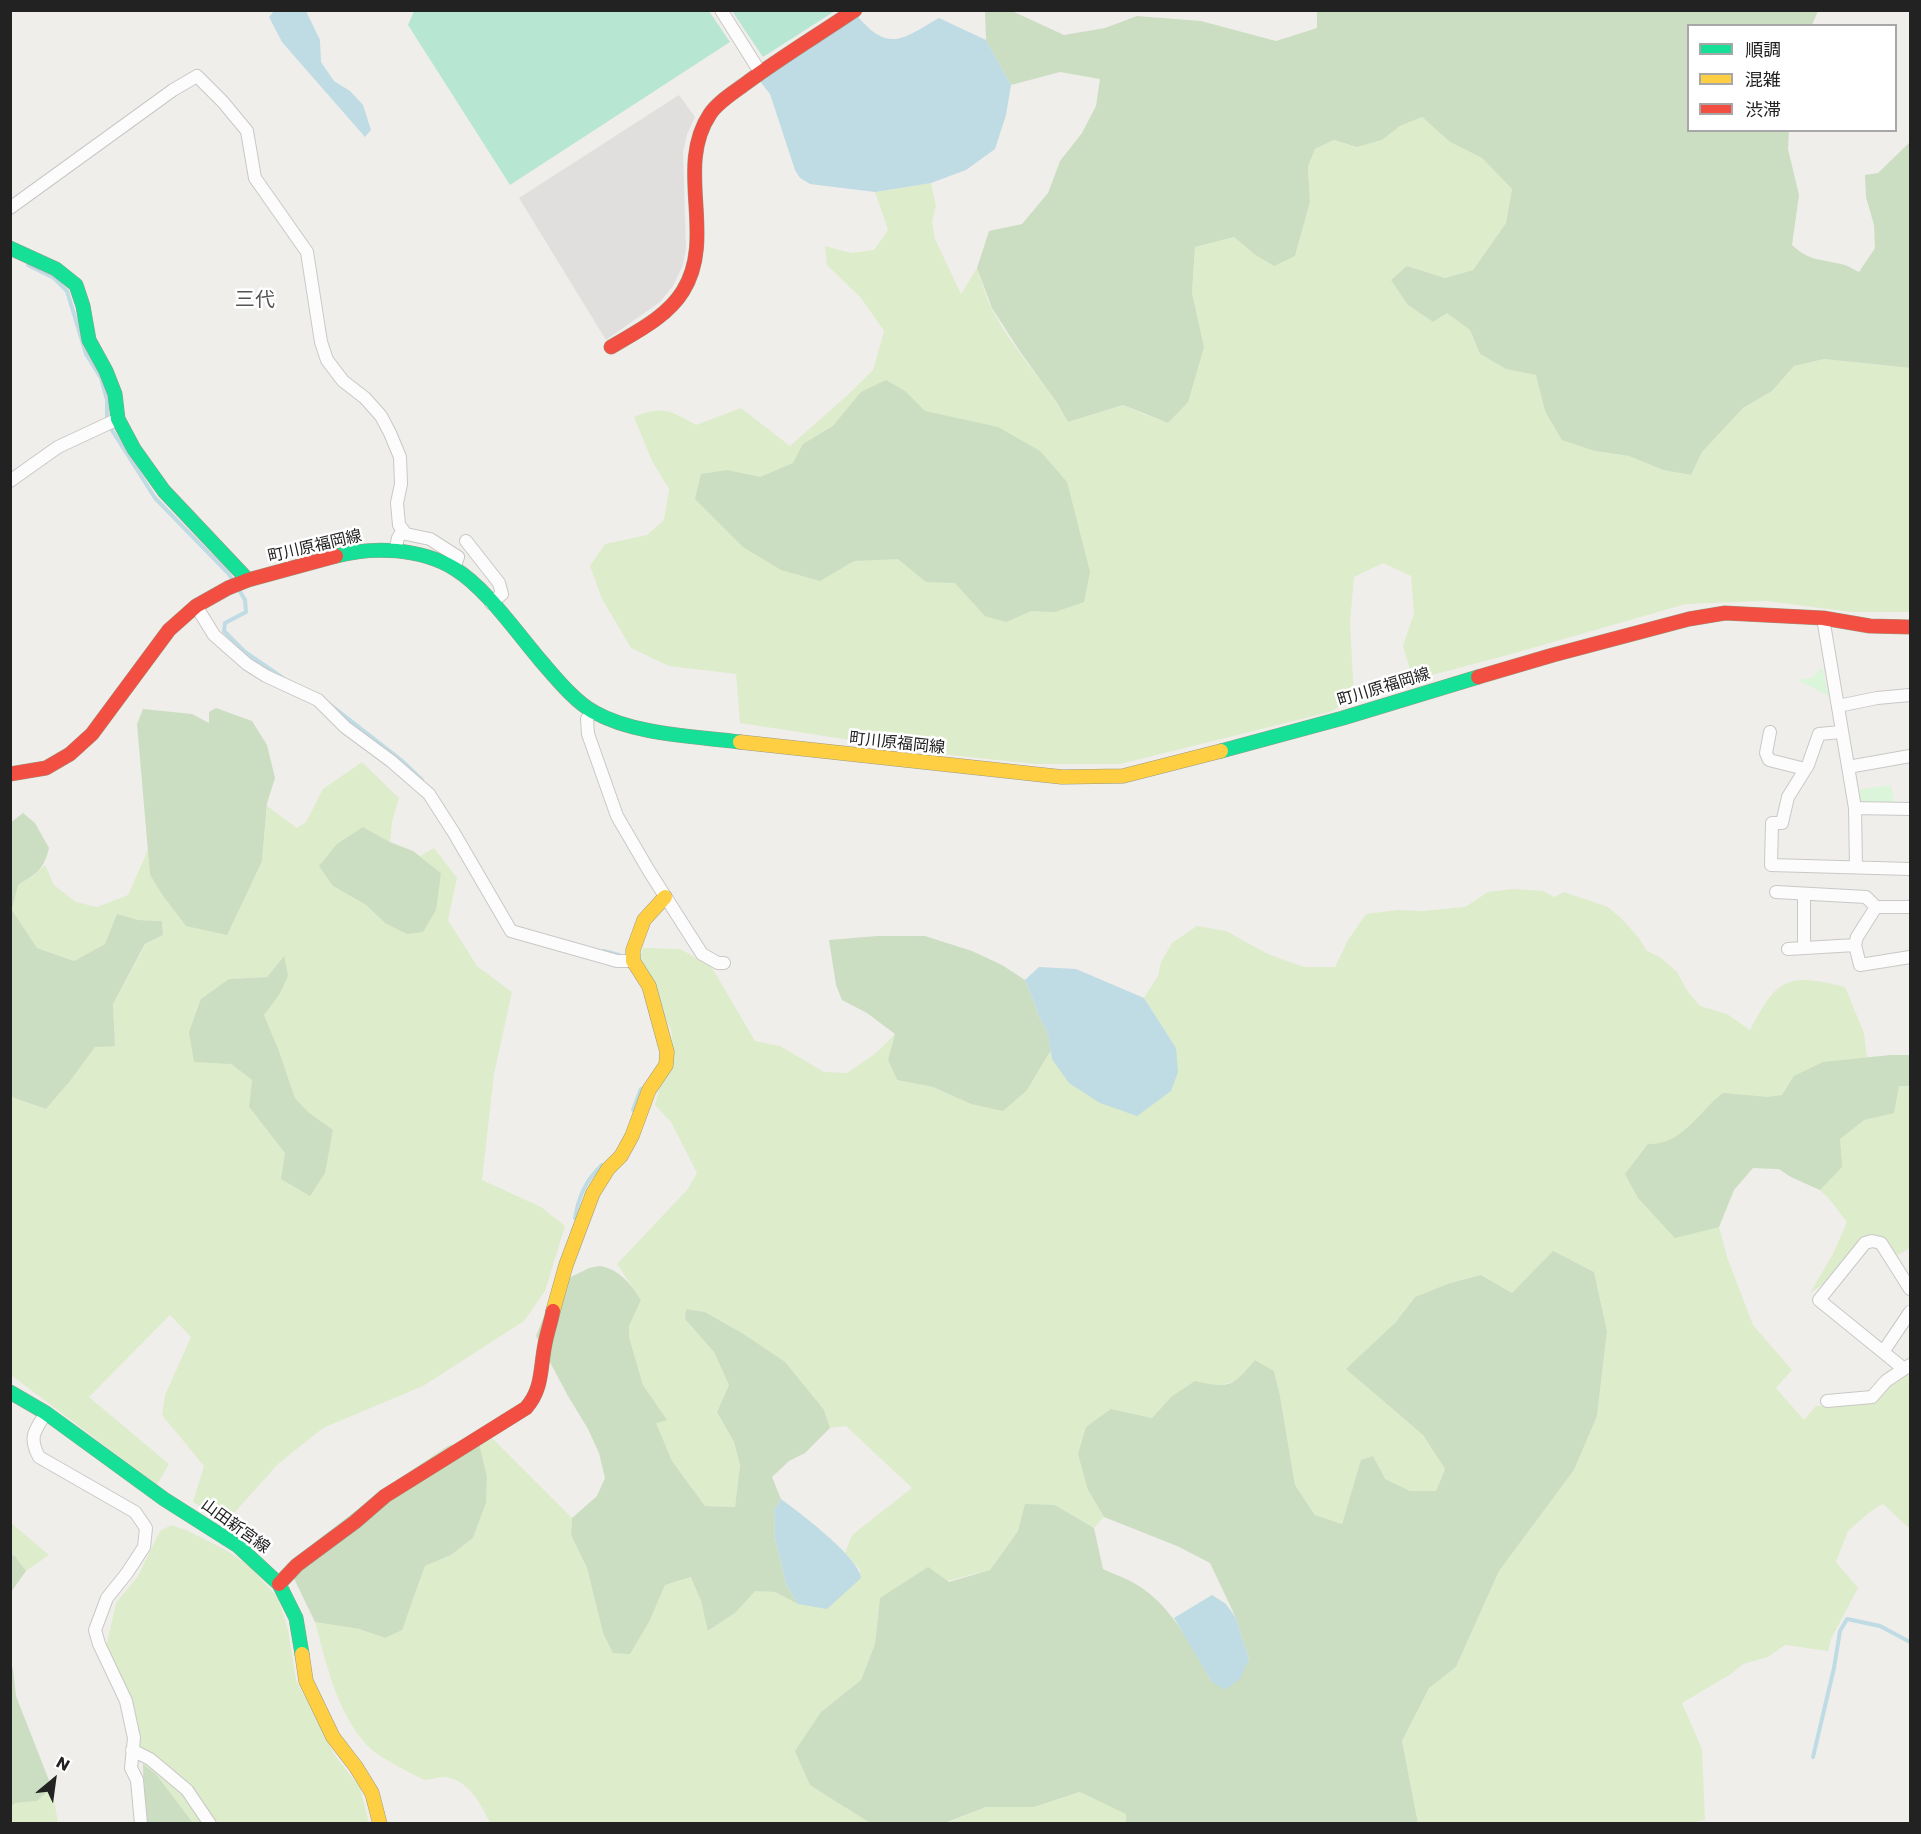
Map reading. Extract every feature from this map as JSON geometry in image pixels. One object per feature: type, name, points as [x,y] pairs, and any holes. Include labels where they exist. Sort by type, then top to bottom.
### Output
[{"type":"main road","points":[[611,347],[656,318],[670,306],[682,292],[691,276],[697,242],[694,157],[697,139],[710,114],[760,72],[855,10]]},
{"type":"main road","points":[[10,248],[56,269],[76,285],[83,306],[88,340],[106,371],[115,394],[118,419],[134,449],[164,491],[248,580]]},
{"type":"main road","name":"町川原福岡線","points":[[10,774],[46,768],[70,754],[92,734],[170,630],[196,606],[248,580],[355,551],[386,549],[456,563],[552,674],[592,711],[621,724],[765,746],[1062,777],[1123,776],[1343,718],[1553,655],[1689,619],[1747,612],[1823,618],[1870,626],[1911,627]]},
{"type":"main road","points":[[279,1584],[297,1565],[355,1522],[385,1496],[480,1436],[500,1426],[526,1408],[535,1398],[545,1342],[566,1265],[593,1193],[608,1169],[621,1156],[632,1137],[649,1090],[666,1065],[667,1052],[649,986],[633,961],[633,950],[639,928],[665,897]]},
{"type":"main road","name":"山田新宮線","points":[[10,1392],[46,1413],[164,1498],[238,1546],[279,1584],[296,1618],[306,1681],[333,1737],[356,1767],[372,1794],[380,1824]]},
{"type":"street","points":[[721,10],[760,72]]},
{"type":"street","points":[[10,208],[173,90],[197,76],[247,131],[255,178],[307,252],[321,342],[327,360],[344,381],[365,398],[381,416],[390,433],[400,457],[401,484],[397,503],[399,525],[406,534],[430,539],[456,563],[482,560]]},
{"type":"street","points":[[10,481],[58,447],[118,419]]},
{"type":"street","points":[[395,551],[398,538],[403,530]]},
{"type":"street","points":[[466,541],[499,583],[502,594],[491,603]]},
{"type":"street","points":[[196,606],[214,635],[247,664],[266,676],[318,700],[345,727],[391,761],[429,794],[511,931],[617,961],[633,961]]},
{"type":"street","points":[[1823,618],[1855,808],[1856,867]]},
{"type":"street","points":[[1838,706],[1877,698],[1911,695]]},
{"type":"street","points":[[592,711],[587,718],[588,734],[617,816],[702,954],[718,963],[724,963]]},
{"type":"street","points":[[1770,732],[1766,753],[1769,760],[1805,769]]},
{"type":"street","points":[[1841,732],[1819,734],[1805,769],[1788,797],[1782,823],[1772,823],[1771,865],[1911,869]]},
{"type":"street","points":[[1848,767],[1911,756]]},
{"type":"street","points":[[1855,808],[1911,810]]},
{"type":"street","points":[[1776,892],[1866,897],[1876,907],[1911,907]]},
{"type":"street","points":[[1804,894],[1804,947]]},
{"type":"street","points":[[1876,907],[1857,937],[1855,945],[1860,966],[1911,957]]},
{"type":"street","points":[[1788,949],[1855,945]]},
{"type":"street","points":[[1827,1401],[1872,1397],[1886,1381],[1907,1367],[1883,1352],[1819,1300],[1865,1243],[1872,1241],[1881,1243],[1911,1289]]},
{"type":"street","points":[[1883,1352],[1911,1312]]},
{"type":"street","points":[[46,1413],[34,1432],[33,1446],[39,1457],[135,1512],[146,1528],[144,1547],[108,1598],[95,1630],[99,1644],[126,1701],[134,1738],[131,1768],[137,1780],[141,1824]]},
{"type":"street","points":[[132,1750],[150,1760],[187,1790],[210,1824]]},
{"type":"green space","points":[[414,11],[709,11],[730,42],[510,185],[408,25]]},
{"type":"green space","points":[[732,11],[835,11],[763,57]]},
{"type":"green space","points":[[985,11],[1012,11],[1064,35],[1105,28],[1137,16],[1201,21],[1276,41],[1317,28],[1317,11],[1818,11],[1812,24],[1687,24],[1687,132],[1789,132],[1788,149],[1799,195],[1792,245],[1809,257],[1843,265],[1859,272],[1875,248],[1874,225],[1866,197],[1865,175],[1878,173],[1910,142],[1910,368],[1824,359],[1794,366],[1772,391],[1743,408],[1702,452],[1691,475],[1663,470],[1629,456],[1595,451],[1562,440],[1545,411],[1536,375],[1506,369],[1480,354],[1470,330],[1447,313],[1433,322],[1408,305],[1391,280],[1407,266],[1445,278],[1473,270],[1506,223],[1512,189],[1482,158],[1450,142],[1422,117],[1400,126],[1382,140],[1357,147],[1334,140],[1315,149],[1308,167],[1310,202],[1295,256],[1274,266],[1254,254],[1234,237],[1195,247],[1192,293],[1204,347],[1188,402],[1168,423],[1123,405],[1068,422],[992,308],[977,268],[989,231],[1022,224],[1048,193],[1060,161],[1082,133],[1096,106],[1100,79],[1060,72],[1011,85],[986,40]]},
{"type":"green space","points":[[1422,117],[1450,142],[1482,158],[1512,189],[1506,223],[1473,270],[1445,278],[1407,266],[1408,305],[1433,322],[1447,312],[1470,330],[1480,354],[1506,369],[1537,375],[1545,411],[1595,451],[1629,456],[1663,470],[1691,475],[1702,452],[1743,408],[1772,391],[1794,366],[1824,359],[1910,368],[1910,612],[1851,612],[1767,601],[1686,604],[1413,680],[1403,646],[1414,613],[1411,576],[1383,563],[1354,577],[1350,622],[1354,699],[1330,712],[1120,764],[1035,764],[941,754],[740,723],[736,674],[669,666],[631,648],[602,599],[590,566],[605,544],[647,535],[664,520],[669,489],[652,461],[634,417],[653,411],[666,411],[696,425],[741,408],[790,446],[852,391],[873,370],[884,331],[861,298],[827,265],[825,246],[851,253],[874,250],[888,230],[875,192],[931,183],[936,206],[932,221],[935,239],[961,294],[977,268],[999,322],[1068,422],[1123,405],[1168,423],[1204,347],[1192,293],[1195,247],[1234,237],[1254,254],[1295,256],[1310,202],[1308,167],[1315,149],[1334,140],[1357,147],[1382,140],[1400,126]]},
{"type":"green space","points":[[886,380],[905,391],[925,411],[998,427],[1040,451],[1067,482],[1090,572],[1084,602],[1055,612],[1031,611],[1006,622],[985,616],[955,583],[926,582],[898,559],[854,561],[820,581],[781,570],[743,547],[695,499],[701,474],[727,470],[760,477],[793,463],[803,444],[833,426],[861,392]]},
{"type":"green space","points":[[1822,667],[1829,696],[1798,680],[1812,678]]},
{"type":"green space","points":[[216,708],[252,721],[267,745],[275,778],[267,803],[262,861],[227,935],[186,926],[150,875],[137,724],[143,709],[192,714],[209,723],[209,712]]},
{"type":"green space","points":[[362,762],[399,798],[392,822],[390,842],[363,827],[333,886],[366,905],[385,923],[441,873],[420,856],[434,848],[457,878],[448,920],[477,966],[512,992],[494,1074],[482,1180],[541,1207],[565,1226],[545,1291],[524,1321],[423,1386],[323,1428],[278,1464],[227,1521],[193,1502],[204,1466],[162,1415],[165,1395],[191,1337],[170,1315],[89,1397],[169,1464],[157,1485],[11,1375],[10,1097],[46,1109],[95,1046],[115,1046],[113,1004],[146,944],[163,935],[162,921],[138,920],[118,915],[105,944],[74,961],[37,948],[12,910],[18,885],[32,877],[45,865],[54,885],[76,902],[97,907],[128,895],[148,850],[150,875],[186,926],[262,861],[267,806],[297,828],[306,822],[323,789]],"holes":[[[283,957],[279,995],[264,1015],[295,1098],[309,1113],[285,1153],[249,1107],[252,1080],[231,1064],[229,979],[267,977]]]},
{"type":"green space","points":[[1891,785],[1894,803],[1859,803],[1857,790]]},
{"type":"green space","points":[[23,813],[35,823],[49,848],[39,870],[18,885],[12,910],[37,948],[74,961],[105,944],[117,914],[138,920],[162,921],[163,935],[145,944],[113,1004],[115,1046],[95,1047],[46,1109],[11,1097],[10,823]]},
{"type":"green space","points":[[363,827],[390,842],[413,851],[441,873],[436,910],[423,932],[407,934],[385,923],[366,905],[333,886],[319,866],[337,844]]},
{"type":"green space","points":[[1513,889],[1543,891],[1554,897],[1564,892],[1608,907],[1639,938],[1646,950],[1661,958],[1677,972],[1688,992],[1700,1006],[1727,1014],[1750,1030],[1768,999],[1777,989],[1797,980],[1810,980],[1845,987],[1864,1033],[1867,1057],[1910,1055],[1910,1248],[1896,1256],[1880,1239],[1865,1236],[1837,1274],[1810,1293],[1833,1254],[1847,1222],[1820,1190],[1779,1169],[1753,1168],[1734,1190],[1719,1227],[1727,1257],[1753,1325],[1792,1370],[1776,1388],[1804,1420],[1816,1406],[1845,1404],[1873,1391],[1884,1373],[1910,1357],[1910,1529],[1883,1504],[1848,1531],[1836,1562],[1858,1588],[1831,1639],[1828,1651],[1785,1645],[1768,1657],[1743,1664],[1731,1674],[1682,1703],[1702,1749],[1705,1820],[1682,1824],[1418,1823],[1402,1741],[1429,1687],[1456,1667],[1499,1571],[1574,1470],[1597,1416],[1607,1331],[1594,1272],[1553,1252],[1512,1293],[1481,1275],[1450,1283],[1415,1297],[1395,1323],[1349,1371],[1423,1435],[1445,1469],[1436,1491],[1409,1491],[1384,1479],[1373,1456],[1361,1461],[1342,1524],[1315,1515],[1295,1485],[1274,1371],[1255,1360],[1238,1380],[1171,1397],[1152,1418],[1111,1409],[1088,1490],[1104,1517],[1094,1528],[1055,1505],[1018,1531],[990,1570],[880,1598],[875,1644],[861,1680],[821,1712],[846,1808],[870,1823],[490,1823],[473,1794],[460,1782],[444,1777],[421,1779],[373,1751],[361,1738],[342,1708],[335,1691],[315,1622],[359,1629],[385,1638],[413,1600],[425,1566],[451,1555],[473,1538],[486,1503],[487,1477],[479,1443],[489,1435],[572,1518],[571,1535],[587,1568],[603,1633],[650,1620],[665,1585],[692,1577],[709,1631],[735,1613],[755,1590],[775,1592],[798,1604],[861,1571],[845,1553],[852,1535],[912,1488],[846,1426],[830,1428],[824,1410],[742,1333],[705,1312],[686,1309],[685,1319],[714,1352],[729,1385],[717,1412],[734,1442],[740,1465],[735,1507],[705,1506],[672,1461],[655,1423],[666,1419],[643,1385],[629,1337],[629,1326],[641,1300],[617,1264],[687,1190],[697,1173],[671,1122],[655,1105],[673,1048],[671,1030],[638,961],[643,948],[680,949],[711,966],[755,1041],[780,1046],[824,1072],[847,1073],[876,1053],[895,1034],[888,1060],[897,1080],[933,1087],[971,1104],[1027,1090],[1051,1050],[1052,1059],[1176,1048],[1144,998],[1158,976],[1161,962],[1172,943],[1197,926],[1226,931],[1268,954],[1304,967],[1335,967],[1348,940],[1366,914],[1465,907],[1488,892]]},
{"type":"green space","points":[[877,936],[925,936],[972,951],[1002,965],[1025,980],[1048,1034],[1051,1050],[1027,1090],[1003,1111],[971,1104],[933,1087],[897,1080],[888,1060],[895,1034],[867,1013],[842,1000],[836,985],[829,940]]},
{"type":"green space","points":[[284,956],[288,976],[279,995],[264,1015],[295,1098],[309,1113],[333,1130],[325,1173],[310,1196],[281,1179],[285,1153],[249,1107],[252,1080],[231,1064],[194,1062],[189,1032],[201,999],[229,979],[267,977]]},
{"type":"green space","points":[[1910,1055],[1910,1086],[1899,1086],[1894,1113],[1864,1120],[1840,1139],[1842,1167],[1820,1190],[1779,1169],[1753,1168],[1734,1190],[1719,1227],[1675,1238],[1638,1198],[1625,1174],[1648,1144],[1660,1143],[1681,1133],[1723,1093],[1768,1097],[1782,1095],[1794,1076],[1823,1062]]},
{"type":"green space","points":[[1553,1251],[1594,1272],[1607,1331],[1597,1416],[1574,1470],[1499,1571],[1456,1667],[1429,1688],[1402,1741],[1418,1823],[1126,1823],[1126,1814],[1080,1792],[1034,1807],[986,1807],[945,1823],[870,1823],[810,1785],[795,1751],[821,1712],[861,1680],[875,1644],[880,1598],[928,1567],[949,1582],[990,1570],[1018,1531],[1025,1504],[1055,1505],[1094,1528],[1103,1569],[1138,1585],[1154,1597],[1182,1631],[1212,1682],[1249,1659],[1236,1618],[1210,1563],[1177,1546],[1104,1517],[1088,1490],[1078,1454],[1086,1427],[1111,1409],[1152,1418],[1171,1397],[1195,1381],[1216,1385],[1230,1384],[1241,1376],[1255,1360],[1274,1371],[1295,1485],[1315,1515],[1342,1524],[1361,1460],[1373,1456],[1385,1479],[1410,1491],[1436,1491],[1445,1469],[1423,1435],[1346,1369],[1395,1323],[1415,1297],[1450,1283],[1481,1275],[1512,1293]]},
{"type":"green space","points":[[600,1266],[613,1270],[624,1278],[641,1300],[629,1326],[629,1337],[643,1385],[667,1420],[656,1423],[672,1461],[705,1506],[735,1507],[740,1465],[734,1442],[717,1412],[729,1385],[714,1352],[685,1319],[686,1309],[705,1312],[742,1333],[785,1362],[824,1410],[830,1428],[805,1453],[789,1461],[772,1477],[781,1499],[774,1510],[775,1538],[786,1584],[798,1604],[775,1592],[755,1591],[735,1613],[708,1631],[701,1601],[691,1577],[665,1585],[650,1620],[630,1654],[613,1653],[603,1633],[587,1568],[571,1535],[572,1518],[597,1496],[605,1478],[599,1453],[536,1336],[557,1284],[589,1268]]},
{"type":"green space","points":[[470,1440],[479,1443],[487,1477],[486,1503],[473,1538],[451,1555],[425,1566],[402,1630],[385,1638],[359,1629],[315,1622],[287,1564],[385,1488],[448,1446]]},
{"type":"green space","points":[[10,1522],[49,1555],[26,1571],[15,1556],[11,1555]]},
{"type":"green space","points":[[171,1525],[224,1549],[250,1566],[278,1598],[288,1630],[296,1680],[334,1754],[360,1788],[369,1823],[193,1823],[156,1774],[143,1764],[130,1695],[106,1647],[116,1603],[138,1576],[160,1531]]},
{"type":"green space","points":[[11,1555],[15,1556],[26,1571],[11,1592]]},
{"type":"green space","points":[[11,1665],[16,1696],[52,1788],[37,1801],[15,1803],[11,1807]]},
{"type":"green space","points":[[143,1764],[156,1774],[193,1823],[148,1823],[144,1810]]},
{"type":"green space","points":[[52,1788],[58,1823],[11,1823],[10,1807],[15,1803],[37,1801]]},
{"type":"green space","points":[[1081,1792],[1126,1814],[1126,1823],[945,1824],[986,1807],[1034,1807]]},
{"type":"shaded area","points":[[679,95],[695,117],[687,134],[683,152],[686,248],[683,265],[673,286],[660,302],[606,340],[519,198]]},
{"type":"water","points":[[274,11],[306,11],[320,40],[321,62],[334,81],[350,91],[363,105],[371,130],[365,137],[282,42],[269,17]]},
{"type":"water","points":[[860,11],[859,18],[870,29],[889,39],[907,36],[939,18],[986,40],[1011,85],[1006,115],[995,149],[966,170],[931,183],[875,192],[810,184],[800,178],[795,170],[770,94],[759,80]]},
{"type":"water","points":[[1039,967],[1076,969],[1144,998],[1176,1048],[1178,1072],[1171,1091],[1137,1116],[1100,1103],[1069,1083],[1052,1059],[1048,1034],[1025,980]]},
{"type":"water","points":[[781,1499],[840,1547],[858,1569],[861,1578],[827,1609],[798,1604],[786,1584],[775,1538],[774,1510]]},
{"type":"water","points":[[1212,1595],[1226,1604],[1236,1618],[1249,1659],[1240,1679],[1225,1690],[1212,1682],[1174,1618]]},
{"type":"waterway","points":[[28,265],[54,278],[67,291],[86,354],[101,378],[107,400],[107,420]]},
{"type":"waterway","points":[[110,427],[155,498],[234,582]]},
{"type":"waterway","points":[[238,588],[245,600],[246,612],[225,623],[224,631],[245,652],[283,678]]},
{"type":"waterway","points":[[328,703],[401,760],[422,780]]},
{"type":"waterway","points":[[604,951],[619,955],[621,958]]},
{"type":"waterway","points":[[633,1110],[641,1089]]},
{"type":"waterway","points":[[575,1218],[584,1189],[602,1165]]},
{"type":"waterway","points":[[1813,1757],[1834,1668],[1840,1631],[1847,1619],[1880,1626],[1910,1642]]},
{"type":"traffic: fast","points":[[10,248],[56,269],[76,285],[83,306],[89,340],[106,371],[115,394],[118,419],[134,449],[164,491],[248,580]]},
{"type":"traffic: fast","points":[[336,556],[381,550],[412,553],[442,562],[467,577],[478,587],[566,689],[587,708],[628,726],[684,736],[740,742]]},
{"type":"traffic: fast","points":[[1221,751],[1343,718],[1478,677]]},
{"type":"traffic: fast","points":[[10,1392],[46,1413],[164,1499],[238,1546],[279,1584],[296,1618],[302,1654]]},
{"type":"traffic: slow","points":[[740,742],[1062,777],[1123,776],[1221,751]]},
{"type":"traffic: slow","points":[[553,1311],[566,1265],[593,1193],[608,1169],[621,1156],[632,1136],[649,1090],[666,1065],[667,1052],[649,986],[633,961],[633,950],[644,920],[665,897]]},
{"type":"traffic: slow","points":[[302,1654],[306,1681],[333,1737],[372,1793],[380,1824]]},
{"type":"traffic: jam","points":[[611,347],[669,309],[683,291],[692,270],[697,225],[695,157],[700,135],[710,114],[721,102],[758,74],[855,10]]},
{"type":"traffic: jam","points":[[10,774],[46,768],[70,754],[92,734],[169,630],[196,606],[248,580],[336,556]]},
{"type":"traffic: jam","points":[[1478,677],[1689,619],[1725,613],[1823,618],[1870,626],[1910,627]]},
{"type":"traffic: jam","points":[[279,1584],[297,1565],[355,1522],[385,1496],[526,1408],[538,1386],[553,1311]]},
{"type":"district","name":"三代","points":[[255,301]]}]
